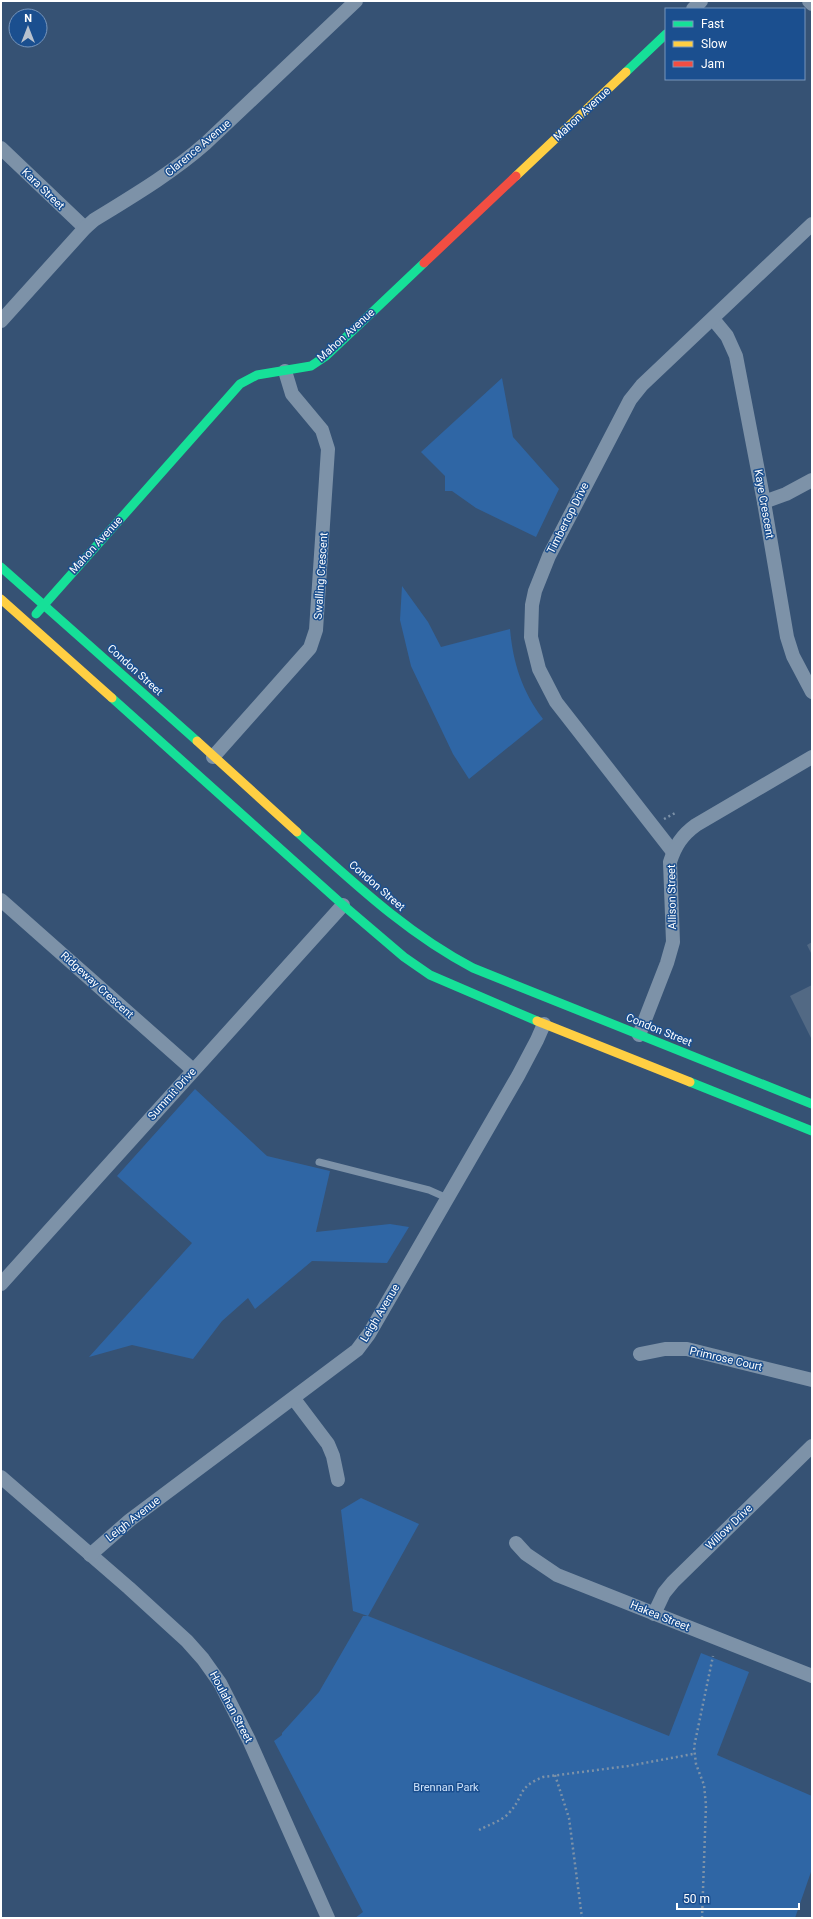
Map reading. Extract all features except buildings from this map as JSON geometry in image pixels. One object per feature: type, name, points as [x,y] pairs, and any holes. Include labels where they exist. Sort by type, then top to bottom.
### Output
[{"type":"main road","name":"Mahon Avenue","points":[[29,623],[44,604],[240,384],[257,375],[311,366],[326,356],[665,35]]},
{"type":"main road","name":"Condon Street","points":[[1,567],[396,920],[421,939],[446,955],[473,968],[812,1104]]},
{"type":"main road","points":[[1,599],[343,905],[404,957],[430,975],[544,1024],[812,1131]]},
{"type":"main road","points":[[630,1058],[640,1035]]},
{"type":"street","name":"Clarence Avenue","points":[[1,321],[85,228],[94,220],[168,174],[185,161],[206,143],[356,1]]},
{"type":"street","points":[[809,1],[812,4]]},
{"type":"street","name":"Kara Street","points":[[1,148],[85,228]]},
{"type":"street","name":"Timbertop Drive","points":[[673,852],[570,720],[546,686],[534,654],[531,637],[535,591],[549,556],[624,408],[642,385],[812,224]]},
{"type":"street","name":"Kaye Crescent","points":[[713,319],[727,336],[736,356],[764,502],[787,637],[793,656],[812,692]]},
{"type":"street","name":"Swalling Crescent","points":[[213,756],[310,648],[316,630],[328,449],[322,430],[292,394],[285,371]]},
{"type":"street","points":[[764,502],[786,494],[812,480]]},
{"type":"street","name":"Allison Street","points":[[640,1035],[667,963],[673,942],[670,874],[673,852],[687,831],[812,757]]},
{"type":"street","name":"Ridgeway Crescent","points":[[1,900],[193,1070]]},
{"type":"street","name":"Summit Drive","points":[[1,1284],[343,905]]},
{"type":"street","name":"Leigh Avenue","points":[[90,1555],[130,1520],[346,1360],[364,1342],[530,1054],[544,1024]]},
{"type":"street","name":"Primrose Court","points":[[640,1354],[665,1349],[687,1349],[812,1380]]},
{"type":"street","points":[[294,1399],[328,1444],[333,1456],[338,1480]]},
{"type":"street","name":"Willow Drive","points":[[654,1614],[664,1593],[673,1582],[812,1446]]},
{"type":"street","name":"Houlahan Street","points":[[1,1477],[129,1588],[187,1641],[212,1671],[249,1740],[328,1918]]},
{"type":"street","name":"Hakea Street","points":[[516,1542],[531,1558],[556,1574],[812,1676]]},
{"type":"lane","points":[[319,1162],[429,1190],[447,1198]]},
{"type":"path","points":[[702,1918],[706,1805],[704,1785],[693,1754],[713,1656]]},
{"type":"path","points":[[479,1830],[508,1814],[524,1788],[532,1782],[555,1775],[628,1766],[693,1754]]},
{"type":"path","points":[[555,1775],[568,1818],[582,1918]]},
{"type":"green space","points":[[502,378],[513,437],[559,489],[536,537],[476,508],[452,491],[445,491],[445,476],[421,452]]},
{"type":"green space","points":[[402,586],[428,622],[441,647],[510,629],[513,653],[524,687],[529,698],[543,719],[469,779],[453,754],[411,666],[400,620]]},
{"type":"green space","points":[[195,1089],[267,1156],[330,1171],[316,1232],[390,1224],[409,1227],[387,1263],[312,1261],[255,1309],[248,1298],[222,1321],[193,1359],[132,1345],[89,1357],[192,1243],[117,1176]]},
{"type":"green space","points":[[361,1498],[419,1524],[368,1616],[353,1611],[341,1510]]},
{"type":"green space","name":"Brennan Park","points":[[363,1616],[368,1616],[669,1736],[701,1653],[749,1672],[717,1755],[812,1796],[812,1869],[795,1918],[355,1918],[363,1912],[274,1741],[282,1735],[282,1733],[319,1692]]},
{"type":"traffic: fast","points":[[626,72],[665,35]]},
{"type":"traffic: fast","points":[[36,614],[240,384],[257,375],[311,366],[326,356],[424,263]]},
{"type":"traffic: fast","points":[[1,567],[197,741]]},
{"type":"traffic: fast","points":[[112,698],[343,905],[404,957],[430,975],[537,1021]]},
{"type":"traffic: fast","points":[[297,832],[381,906],[425,939],[473,968],[812,1104]]},
{"type":"traffic: fast","points":[[690,1082],[812,1131]]},
{"type":"traffic: slow","points":[[516,176],[626,72]]},
{"type":"traffic: slow","points":[[1,599],[112,698]]},
{"type":"traffic: slow","points":[[197,741],[297,832]]},
{"type":"traffic: slow","points":[[537,1021],[690,1082]]},
{"type":"traffic: jam","points":[[424,263],[516,176]]}]
